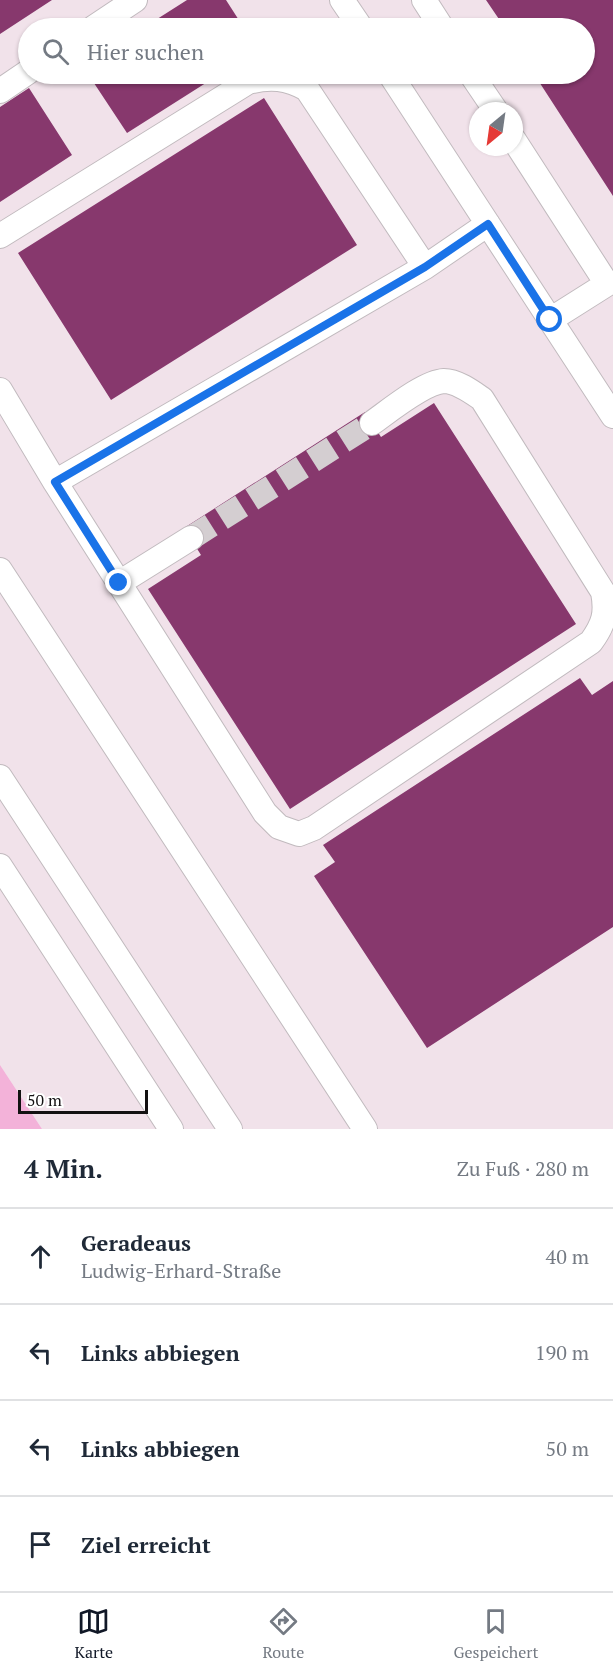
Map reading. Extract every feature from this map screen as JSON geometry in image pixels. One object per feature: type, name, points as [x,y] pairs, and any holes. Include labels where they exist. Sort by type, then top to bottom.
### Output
[{"type":"street","points":[[108,18],[135,0]]},
{"type":"street","points":[[342,0],[354,18]]},
{"type":"street","points":[[424,0],[436,18]]},
{"type":"street","points":[[0,91],[18,79]]},
{"type":"street","points":[[0,236],[245,84]]},
{"type":"street","points":[[298,84],[307,89],[425,267]]},
{"type":"street","points":[[397,84],[612,413]]},
{"type":"street","points":[[477,84],[489,102]]},
{"type":"street","points":[[523,154],[610,289],[550,320]]},
{"type":"street","points":[[55,482],[425,267],[488,224]]},
{"type":"street","points":[[0,390],[55,482],[265,813],[279,827],[299,834],[314,828],[591,642],[602,627],[606,609],[603,591],[482,399],[466,388],[445,381],[426,387],[372,423]]},
{"type":"street","points":[[119,583],[191,538]]},
{"type":"street","points":[[0,570],[365,1129]]},
{"type":"street","points":[[0,777],[230,1129]]},
{"type":"street","points":[[0,866],[171,1129]]},
{"type":"shaded area","points":[[0,0],[613,0],[613,1129],[42,1129],[0,1065]]},
{"type":"shaded area","points":[[0,1065],[42,1129],[0,1129]]},
{"type":"building","points":[[0,0],[52,0],[24,18],[18,18],[18,22],[0,34]]},
{"type":"building","points":[[187,0],[226,0],[238,18],[159,18]]},
{"type":"building","points":[[486,0],[613,0],[613,196],[540,84],[595,84],[595,18],[498,18]]},
{"type":"building","points":[[95,84],[204,84],[127,133]]},
{"type":"building","points":[[29,88],[72,155],[0,202],[0,107]]},
{"type":"building","points":[[264,98],[357,245],[111,400],[18,253]]},
{"type":"building","points":[[434,403],[576,624],[290,809],[148,589],[201,555],[184,528],[365,412],[381,437]]},
{"type":"building","points":[[580,678],[592,695],[613,681],[613,927],[427,1048],[314,876],[335,862],[323,845]]},
{"type":"tunnel","points":[[191,538],[372,423]]},
{"type":"route","points":[[119,583],[55,482],[425,267],[488,224],[550,320]]}]
